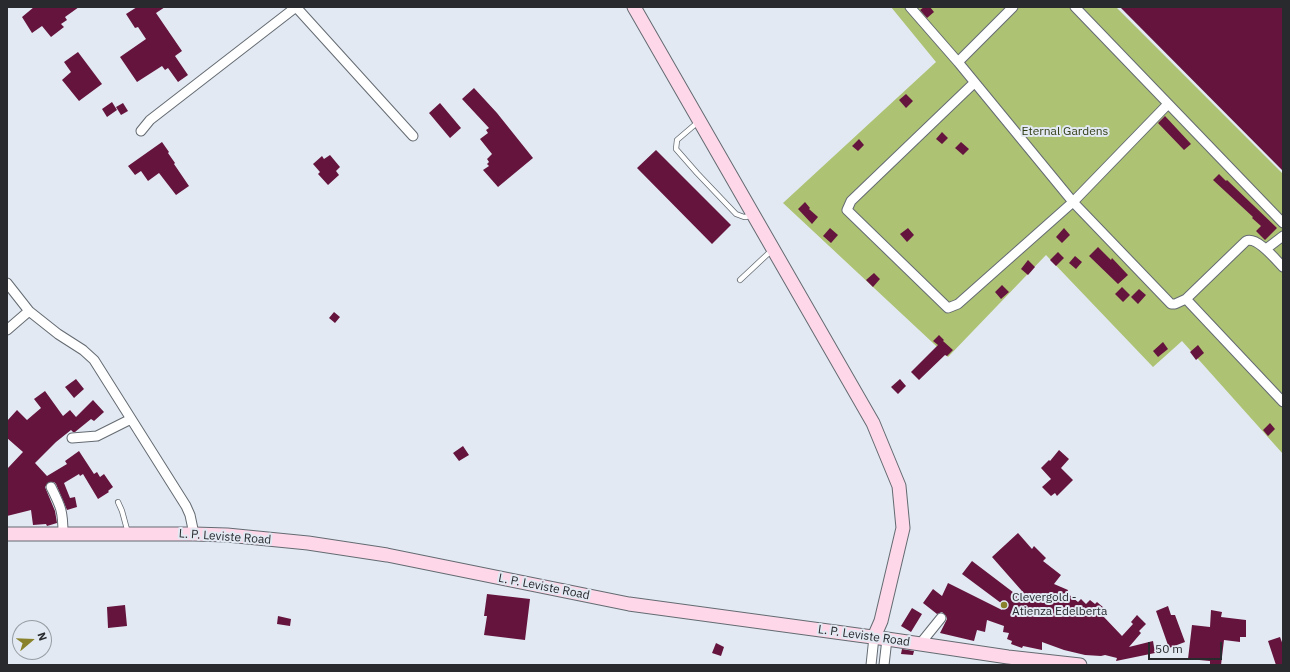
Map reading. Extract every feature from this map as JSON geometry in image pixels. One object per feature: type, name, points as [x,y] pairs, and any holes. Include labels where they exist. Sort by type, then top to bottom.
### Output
[{"type":"main road","points":[[634,7],[873,423],[899,486],[903,528],[881,621],[874,637]]},
{"type":"main road","name":"L. P. Leviste Road","points":[[7,534],[194,534],[227,535],[308,543],[387,556],[629,604],[874,637],[1008,658],[1080,665]]},
{"type":"main road","points":[[881,621],[887,639]]},
{"type":"street","points":[[141,131],[150,120],[296,7],[413,136]]},
{"type":"street","points":[[910,7],[958,62],[1073,202],[1171,304],[1175,304],[1186,299],[1246,241],[1250,239],[1254,240],[1266,249],[1283,267]]},
{"type":"street","points":[[958,62],[1013,7]]},
{"type":"street","points":[[1075,7],[1283,223]]},
{"type":"street","points":[[974,83],[851,200],[846,210],[948,308],[958,304],[1073,202],[1168,104]]},
{"type":"street","points":[[1266,249],[1283,236]]},
{"type":"street","points":[[7,283],[28,311],[58,334],[83,350],[94,360],[186,506],[190,515],[194,534]]},
{"type":"street","points":[[1186,299],[1283,402]]},
{"type":"street","points":[[7,330],[28,311]]},
{"type":"street","points":[[72,438],[97,436],[131,419]]},
{"type":"street","points":[[50,487],[63,515],[63,534]]},
{"type":"street","points":[[920,644],[941,618]]},
{"type":"street","points":[[871,665],[874,637]]},
{"type":"street","points":[[884,665],[887,639]]},
{"type":"lane","points":[[699,121],[676,140],[676,149],[696,173],[736,214],[744,217],[754,216]]},
{"type":"lane","points":[[740,280],[773,249]]},
{"type":"lane","points":[[118,502],[128,533]]},
{"type":"green space","name":"Eternal Gardens","points":[[891,7],[1116,7],[1283,174],[1283,454],[1182,341],[1153,367],[1046,255],[948,357],[783,203],[936,62]]},
{"type":"building","points":[[34,7],[79,7],[65,17],[67,20],[61,24],[64,27],[51,37],[42,26],[32,33],[22,17]]},
{"type":"building","points":[[137,7],[165,7],[156,13],[182,51],[175,56],[188,75],[178,82],[168,68],[165,70],[162,66],[137,82],[120,57],[146,39],[138,27],[135,28],[126,14]]},
{"type":"building","points":[[924,7],[930,7],[934,12],[927,18],[920,10]]},
{"type":"building","points":[[1120,7],[1283,7],[1283,171]]},
{"type":"building","points":[[78,52],[102,84],[79,101],[62,80],[71,72],[64,62]]},
{"type":"building","points":[[474,88],[497,113],[533,158],[498,187],[483,170],[489,166],[487,164],[489,162],[487,159],[492,154],[480,139],[488,133],[486,130],[489,128],[462,99]]},
{"type":"building","points":[[906,94],[913,101],[906,108],[899,100]]},
{"type":"building","points":[[112,102],[117,110],[107,117],[102,109]]},
{"type":"building","points":[[123,103],[128,111],[121,115],[116,107]]},
{"type":"building","points":[[440,103],[461,128],[450,138],[429,113]]},
{"type":"building","points":[[1165,116],[1191,144],[1184,150],[1158,123]]},
{"type":"building","points":[[942,132],[948,138],[942,144],[936,139]]},
{"type":"building","points":[[859,139],[864,145],[858,151],[852,146]]},
{"type":"building","points":[[162,142],[175,163],[174,164],[189,186],[176,195],[159,173],[148,181],[141,171],[135,175],[128,166]]},
{"type":"building","points":[[961,142],[969,149],[963,155],[955,148]]},
{"type":"building","points":[[656,150],[731,225],[712,244],[637,168]]},
{"type":"building","points":[[330,155],[340,167],[336,171],[339,175],[328,185],[318,174],[320,172],[313,164],[322,156],[324,159]]},
{"type":"building","points":[[1219,174],[1277,228],[1265,240],[1256,231],[1261,226],[1213,180]]},
{"type":"building","points":[[805,202],[810,208],[809,209],[818,217],[812,224],[798,209]]},
{"type":"building","points":[[830,228],[838,235],[831,243],[823,236]]},
{"type":"building","points":[[908,228],[914,235],[907,242],[900,234]]},
{"type":"building","points":[[1064,228],[1070,235],[1062,243],[1056,237]]},
{"type":"building","points":[[1098,247],[1111,260],[1112,258],[1128,275],[1118,284],[1089,256]]},
{"type":"building","points":[[1058,252],[1064,258],[1056,266],[1050,260]]},
{"type":"building","points":[[1075,256],[1082,262],[1076,269],[1069,263]]},
{"type":"building","points":[[1028,260],[1035,267],[1028,275],[1021,269]]},
{"type":"building","points":[[874,273],[880,279],[873,287],[866,280]]},
{"type":"building","points":[[1002,285],[1009,292],[1001,299],[995,292]]},
{"type":"building","points":[[1122,287],[1130,295],[1123,302],[1115,294]]},
{"type":"building","points":[[1139,289],[1146,295],[1138,304],[1131,297]]},
{"type":"building","points":[[334,312],[340,317],[335,323],[329,318]]},
{"type":"building","points":[[939,335],[953,350],[947,356],[945,355],[919,380],[911,372],[938,345],[933,341]]},
{"type":"building","points":[[1163,342],[1168,349],[1158,357],[1153,351]]},
{"type":"building","points":[[1198,345],[1204,353],[1196,360],[1190,352]]},
{"type":"building","points":[[76,379],[84,389],[74,398],[65,387]]},
{"type":"building","points":[[900,379],[906,386],[898,394],[891,387]]},
{"type":"building","points":[[45,391],[63,416],[70,410],[76,417],[93,400],[104,412],[94,421],[91,419],[75,432],[71,430],[56,442],[35,463],[47,476],[67,464],[65,461],[79,451],[94,474],[97,472],[100,477],[104,474],[113,487],[108,491],[109,492],[98,499],[83,474],[80,476],[79,474],[64,483],[70,498],[75,497],[77,507],[67,510],[56,484],[54,482],[49,482],[45,487],[55,511],[57,523],[47,526],[46,524],[33,525],[31,510],[7,516],[7,469],[23,452],[7,438],[7,421],[17,410],[27,420],[41,408],[34,399]]},
{"type":"building","points":[[1270,423],[1275,429],[1268,436],[1263,430]]},
{"type":"building","points":[[463,446],[469,455],[459,461],[453,453]]},
{"type":"building","points":[[1059,450],[1069,459],[1061,468],[1073,480],[1057,496],[1055,493],[1051,496],[1042,487],[1051,479],[1041,468],[1049,460],[1050,461]]},
{"type":"building","points":[[1018,533],[1032,549],[1034,546],[1046,558],[1043,561],[1061,575],[1054,584],[1068,590],[1067,593],[1078,602],[1081,599],[1086,604],[1090,600],[1095,604],[1097,602],[1104,608],[1103,616],[1122,636],[1133,624],[1131,622],[1137,615],[1146,624],[1139,631],[1141,633],[1129,647],[1153,641],[1155,653],[1116,661],[1117,658],[1105,655],[1085,655],[1064,650],[1042,642],[1042,650],[1023,646],[1022,648],[1011,644],[1012,641],[1007,639],[1009,633],[1003,632],[1004,626],[987,620],[985,632],[977,630],[974,641],[940,633],[947,619],[946,616],[942,612],[937,614],[923,603],[933,589],[942,596],[948,583],[1002,610],[1005,606],[962,574],[972,561],[1026,602],[1029,599],[992,557]]},
{"type":"building","points":[[487,594],[530,599],[525,640],[484,635],[487,616],[484,616]]},
{"type":"building","points":[[125,605],[127,626],[108,628],[107,607]]},
{"type":"building","points":[[1168,606],[1171,615],[1175,615],[1185,642],[1169,648],[1156,611]]},
{"type":"building","points":[[912,608],[922,614],[911,632],[901,626]]},
{"type":"building","points":[[1211,610],[1222,612],[1221,617],[1246,620],[1246,637],[1240,637],[1240,642],[1224,640],[1221,665],[1210,665],[1210,661],[1188,659],[1192,625],[1210,627]]},
{"type":"building","points":[[278,616],[291,619],[290,626],[277,624]]},
{"type":"building","points":[[1280,637],[1283,645],[1283,665],[1276,665],[1268,641]]},
{"type":"building","points":[[716,643],[724,647],[721,656],[712,653]]},
{"type":"building","points":[[902,649],[914,651],[913,655],[901,654]]},
{"type":"place","name":"Clevergold - Atienza Edelberta","points":[[1004,605]]}]
